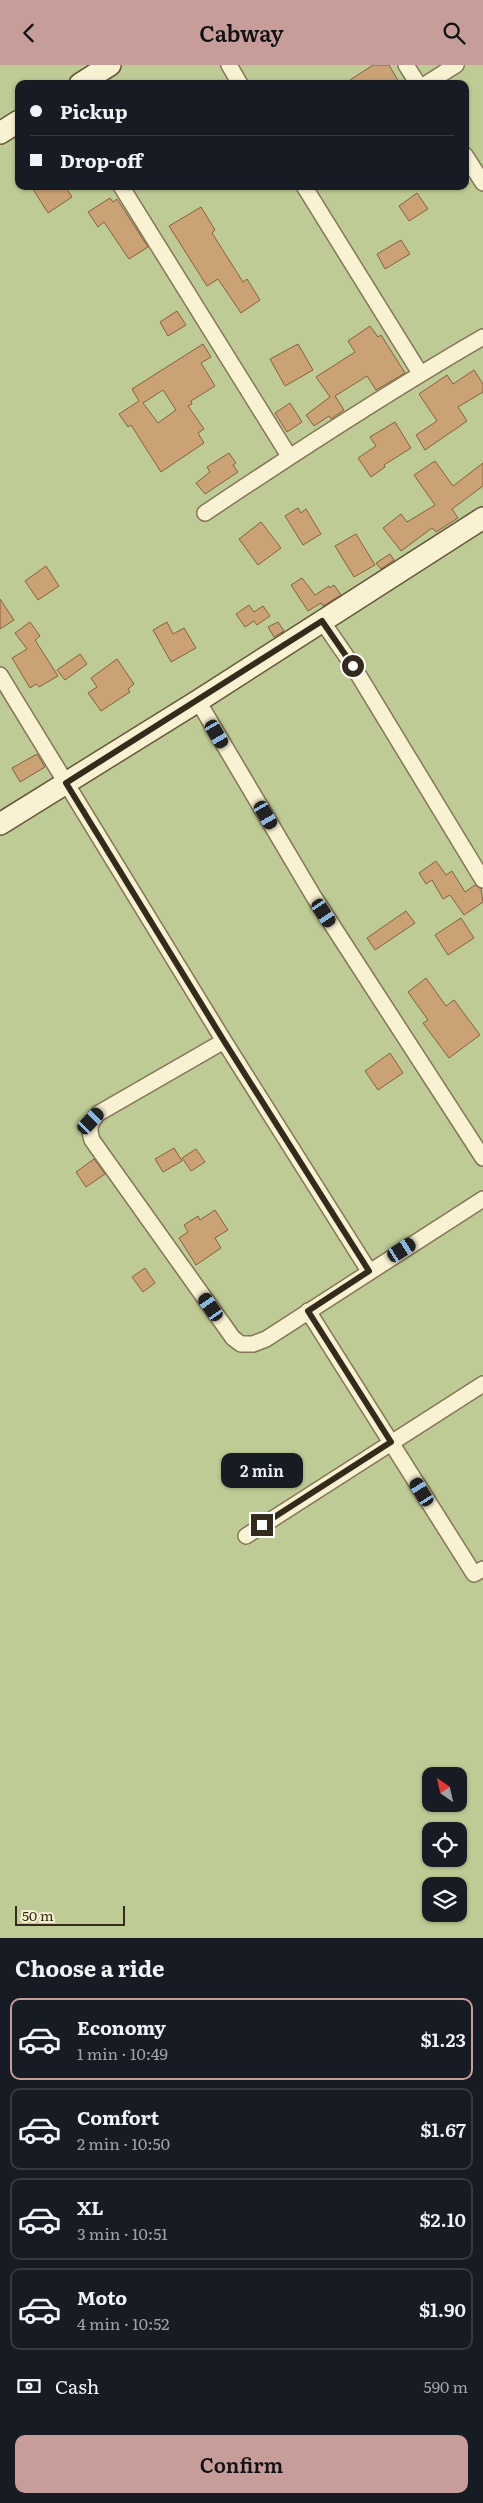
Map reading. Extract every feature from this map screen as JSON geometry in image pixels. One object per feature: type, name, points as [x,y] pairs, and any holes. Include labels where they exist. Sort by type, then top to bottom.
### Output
[{"type":"street","points":[[86,80],[110,65]]},
{"type":"street","points":[[229,65],[238,80]]},
{"type":"street","points":[[406,65],[415,80]]},
{"type":"street","points":[[432,80],[456,65]]},
{"type":"street","points":[[0,133],[15,124]]},
{"type":"street","points":[[469,161],[482,179]]},
{"type":"street","points":[[123,190],[289,456]]},
{"type":"street","points":[[306,190],[420,373]]},
{"type":"street","points":[[205,513],[289,456],[420,373],[483,337]]},
{"type":"street","points":[[0,824],[198,701],[483,518]]},
{"type":"street","points":[[322,621],[353,666],[483,880]]},
{"type":"street","points":[[0,675],[224,1041],[369,1271]]},
{"type":"street","points":[[198,701],[314,897],[483,1158]]},
{"type":"street","points":[[224,1041],[99,1113],[91,1121],[89,1130],[92,1139],[233,1338],[241,1344],[259,1341],[483,1199]]},
{"type":"street","points":[[308,1311],[474,1574],[483,1569]]},
{"type":"street","points":[[246,1536],[483,1384]]},
{"type":"green space","points":[[0,65],[483,65],[483,1938],[0,1938]]},
{"type":"building","points":[[373,65],[389,65],[398,80],[350,80]]},
{"type":"building","points":[[34,190],[68,190],[72,197],[48,213]]},
{"type":"building","points":[[417,193],[428,209],[409,221],[399,206]]},
{"type":"building","points":[[110,198],[113,202],[117,199],[148,247],[129,259],[104,222],[98,227],[88,212]]},
{"type":"building","points":[[201,207],[215,230],[212,233],[243,282],[247,279],[260,300],[241,313],[218,279],[207,286],[169,226]]},
{"type":"building","points":[[401,240],[410,254],[385,269],[377,254]]},
{"type":"building","points":[[177,311],[186,325],[168,336],[160,322]]},
{"type":"building","points":[[370,326],[378,337],[381,335],[405,373],[376,390],[367,376],[335,396],[344,410],[331,419],[329,416],[314,426],[306,415],[330,397],[316,377],[355,352],[348,341]]},
{"type":"building","points":[[203,344],[211,357],[201,363],[215,386],[191,401],[192,404],[188,406],[204,429],[198,433],[204,443],[161,472],[131,425],[128,427],[119,414],[139,401],[132,389]],"holes":[[[163,390],[176,410],[158,423],[143,403]]]},
{"type":"building","points":[[298,344],[313,370],[285,386],[270,359]]},
{"type":"building","points":[[474,370],[483,384],[483,392],[458,407],[467,421],[425,450],[416,435],[437,421],[419,394],[447,375],[453,384]]},
{"type":"building","points":[[290,403],[302,422],[287,432],[275,413]]},
{"type":"building","points":[[395,422],[411,448],[384,465],[385,467],[371,477],[358,458],[376,446],[370,437]]},
{"type":"building","points":[[229,453],[236,463],[233,465],[238,472],[205,494],[196,483],[210,472],[207,467]]},
{"type":"building","points":[[435,461],[453,486],[483,463],[483,486],[452,509],[458,518],[436,532],[432,528],[401,551],[383,528],[401,514],[407,522],[435,505],[414,475]]},
{"type":"building","points":[[298,508],[301,513],[306,509],[321,534],[303,545],[285,516]]},
{"type":"building","points":[[261,522],[281,548],[258,565],[239,539]]},
{"type":"building","points":[[356,534],[375,565],[354,577],[335,546]]},
{"type":"building","points":[[390,554],[394,560],[381,569],[376,563]]},
{"type":"building","points":[[46,566],[59,586],[38,600],[25,581]]},
{"type":"building","points":[[302,578],[315,595],[334,585],[341,595],[323,606],[321,603],[308,611],[291,585]]},
{"type":"building","points":[[0,599],[14,620],[0,629]]},
{"type":"building","points":[[249,605],[254,612],[263,606],[270,616],[257,625],[254,621],[245,627],[236,614]]},
{"type":"building","points":[[30,622],[40,636],[35,640],[58,676],[39,687],[36,684],[30,688],[12,658],[27,649],[15,633]]},
{"type":"building","points":[[167,622],[173,634],[184,628],[196,648],[171,662],[153,630]]},
{"type":"building","points":[[278,622],[284,631],[274,637],[268,627]]},
{"type":"building","points":[[80,654],[87,664],[65,680],[57,670]]},
{"type":"building","points":[[117,659],[134,684],[128,689],[130,692],[101,711],[88,693],[97,687],[91,678]]},
{"type":"building","points":[[37,754],[45,767],[20,782],[12,768]]},
{"type":"building","points":[[436,861],[446,875],[452,871],[465,892],[475,885],[481,889],[483,902],[464,915],[450,895],[443,899],[432,880],[426,884],[419,873]]},
{"type":"building","points":[[406,911],[415,923],[375,950],[367,938]]},
{"type":"building","points":[[461,918],[474,938],[448,955],[435,935]]},
{"type":"building","points":[[426,978],[446,1006],[454,1000],[480,1035],[449,1058],[423,1023],[428,1020],[408,992]]},
{"type":"building","points":[[390,1053],[403,1073],[378,1090],[365,1071]]},
{"type":"building","points":[[174,1148],[182,1161],[163,1172],[155,1159]]},
{"type":"building","points":[[196,1149],[205,1162],[191,1171],[182,1158]]},
{"type":"building","points":[[94,1159],[105,1174],[86,1187],[76,1172]]},
{"type":"building","points":[[215,1210],[228,1230],[215,1238],[221,1248],[196,1265],[179,1238],[188,1232],[184,1225],[198,1216],[200,1220]]},
{"type":"building","points":[[145,1268],[155,1283],[143,1292],[132,1277]]},
{"type":"route","points":[[262,1525],[391,1442],[308,1311],[369,1271],[224,1041],[66,783],[322,621],[353,666]]}]
